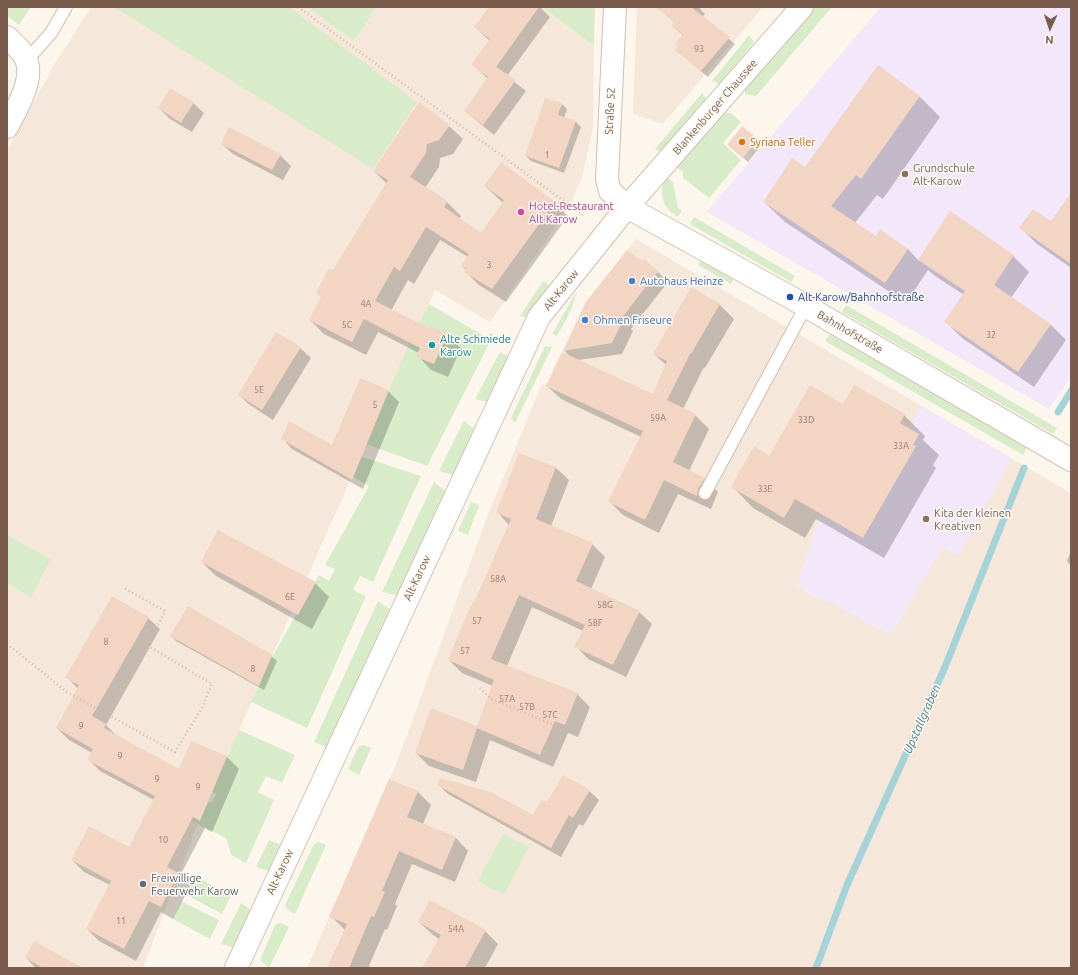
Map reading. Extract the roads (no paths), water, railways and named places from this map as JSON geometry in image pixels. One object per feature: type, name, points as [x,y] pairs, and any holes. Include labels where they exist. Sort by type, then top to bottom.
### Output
[{"type":"main road","name":"Straße 52","points":[[615,7],[607,179],[610,191],[627,207]]},
{"type":"main road","name":"Blankenburger Chaussee","points":[[627,207],[802,7]]},
{"type":"main road","points":[[7,37],[27,60],[28,75],[21,97],[7,127]]},
{"type":"main road","name":"Bahnhofstraße","points":[[627,207],[806,306],[1071,460]]},
{"type":"main road","name":"Alt-Karow","points":[[236,968],[539,317],[627,207]]},
{"type":"lane","points":[[27,60],[51,32],[66,7]]},
{"type":"lane","points":[[705,493],[806,306]]},
{"type":"waterway","name":"Upstallgraben","points":[[1058,412],[1071,391]]},
{"type":"waterway","name":"Upstallgraben","points":[[816,968],[847,885],[945,667],[1024,468]]},
{"type":"place","name":"Syriana Teller","points":[[742,142]]},
{"type":"place","name":"Grundschule Alt-Karow","points":[[905,174]]},
{"type":"place","name":"Hotel-Restaurant Alt Karow","points":[[521,212]]},
{"type":"place","name":"Autohaus Heinze","points":[[632,281]]},
{"type":"place","name":"Alt-Karow/Bahnhofstraße","points":[[790,297]]},
{"type":"place","name":"Ohmen Friseure","points":[[585,320]]},
{"type":"place","name":"Alte Schmiede Karow","points":[[432,345]]},
{"type":"place","name":"Kita der kleinen Kreativen","points":[[926,519]]},
{"type":"place","name":"Freiwillige Feuerwehr Karow","points":[[143,884]]}]
